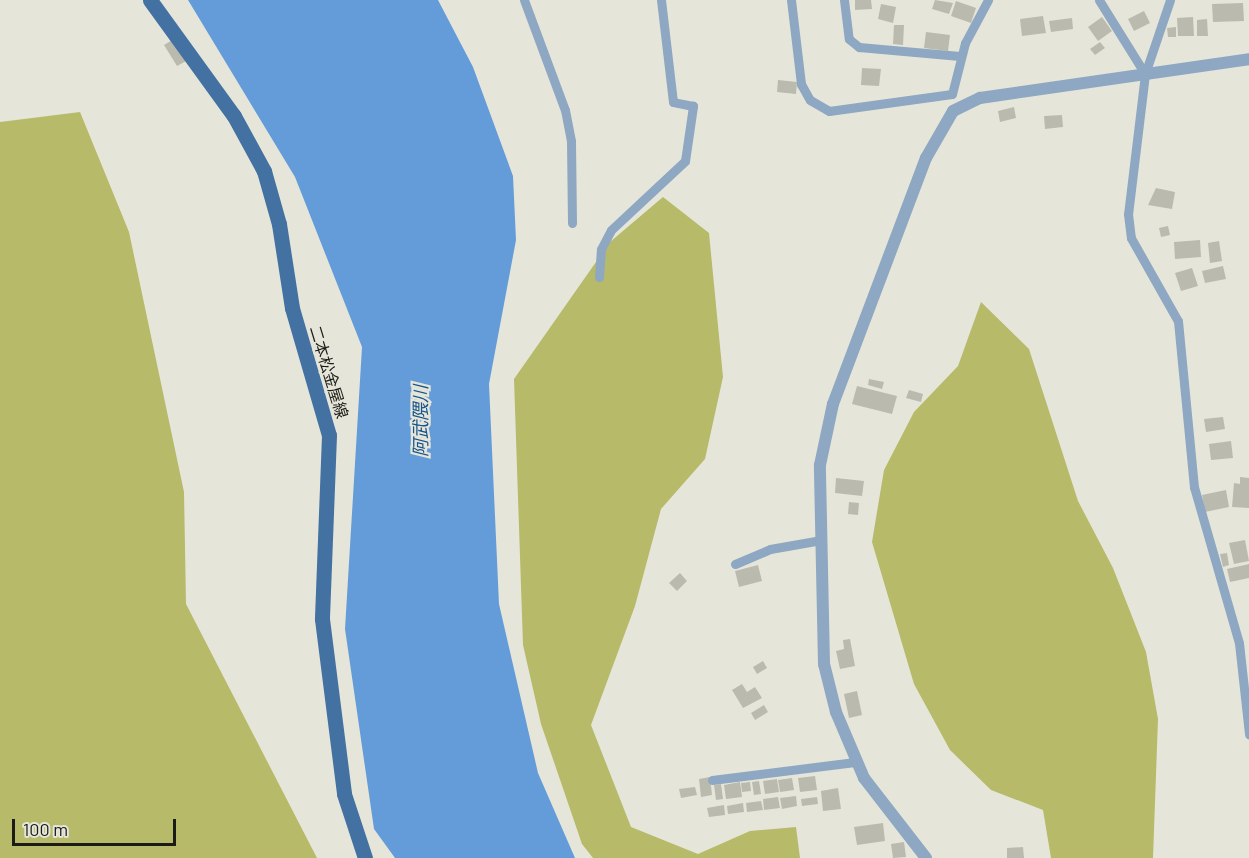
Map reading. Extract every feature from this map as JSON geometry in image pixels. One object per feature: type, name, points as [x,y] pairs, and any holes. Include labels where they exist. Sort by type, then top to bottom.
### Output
[{"type":"main road","name":"二本松金屋線","points":[[150,0],[234,116],[264,171],[279,224],[293,314],[328,435],[322,620],[344,794],[365,858]]},
{"type":"street","points":[[524,0],[565,110],[571,141],[572,223]]},
{"type":"street","points":[[599,277],[601,249],[611,230],[685,161],[693,106],[673,102],[661,0]]},
{"type":"street","points":[[791,0],[801,84],[818,107],[842,111],[952,94]]},
{"type":"street","points":[[844,0],[849,39],[859,47],[960,56]]},
{"type":"street","points":[[952,94],[960,56],[988,0]]},
{"type":"street","points":[[1099,0],[1145,74]]},
{"type":"street","points":[[1170,0],[1145,74],[1128,214],[1131,238],[1178,321],[1194,487],[1239,643],[1249,734]]},
{"type":"street","points":[[926,858],[855,762],[824,664],[820,465],[830,413],[933,142],[961,105],[1030,88],[1249,60]]},
{"type":"street","points":[[952,94],[961,105]]},
{"type":"street","points":[[735,564],[770,549],[821,540]]},
{"type":"street","points":[[712,780],[855,762]]},
{"type":"green space","points":[[80,112],[129,232],[184,492],[186,604],[317,858],[0,858],[0,122]]},
{"type":"green space","points":[[663,197],[709,233],[723,377],[705,459],[661,509],[635,606],[591,725],[631,827],[698,854],[750,831],[796,827],[800,858],[593,858],[582,844],[541,724],[523,645],[514,379],[610,242]]},
{"type":"green space","points":[[981,302],[1029,349],[1078,501],[1113,568],[1146,652],[1158,719],[1153,858],[1051,858],[1043,810],[991,790],[950,750],[914,684],[872,542],[884,470],[914,412],[958,366]]},
{"type":"water","name":"阿武隈川","points":[[188,0],[438,0],[473,67],[513,176],[516,240],[489,384],[499,604],[538,773],[575,858],[395,858],[374,829],[345,629],[362,347],[295,177]]},
{"type":"building","points":[[855,0],[871,0],[872,9],[855,10]]},
{"type":"building","points":[[935,0],[953,3],[949,14],[932,9]]},
{"type":"building","points":[[956,1],[976,8],[971,23],[951,16]]},
{"type":"building","points":[[1243,3],[1244,21],[1213,22],[1212,4]]},
{"type":"building","points":[[881,4],[896,7],[893,23],[878,19]]},
{"type":"building","points":[[1144,11],[1150,23],[1134,31],[1128,19]]},
{"type":"building","points":[[1043,16],[1046,33],[1022,36],[1020,19]]},
{"type":"building","points":[[1102,17],[1112,31],[1098,41],[1088,27]]},
{"type":"building","points":[[1193,17],[1194,36],[1178,36],[1177,18]]},
{"type":"building","points":[[1072,18],[1073,29],[1051,32],[1049,21]]},
{"type":"building","points":[[1207,19],[1208,36],[1197,36],[1197,20]]},
{"type":"building","points":[[894,25],[904,25],[903,45],[893,44]]},
{"type":"building","points":[[1176,27],[1176,37],[1168,37],[1167,28]]},
{"type":"building","points":[[926,32],[950,35],[948,51],[924,48]]},
{"type":"building","points":[[174,39],[188,60],[177,66],[164,45]]},
{"type":"building","points":[[1100,42],[1105,48],[1095,55],[1090,49]]},
{"type":"building","points":[[862,68],[881,69],[879,86],[861,85]]},
{"type":"building","points":[[778,80],[797,82],[796,94],[777,92]]},
{"type":"building","points":[[1014,107],[1016,118],[1000,122],[998,111]]},
{"type":"building","points":[[1062,115],[1063,127],[1045,129],[1044,116]]},
{"type":"building","points":[[1156,188],[1175,192],[1172,209],[1148,205]]},
{"type":"building","points":[[1168,226],[1170,235],[1161,237],[1159,228]]},
{"type":"building","points":[[1200,240],[1201,257],[1175,259],[1174,242]]},
{"type":"building","points":[[1219,241],[1222,261],[1210,263],[1208,243]]},
{"type":"building","points":[[1223,266],[1226,279],[1205,283],[1202,271]]},
{"type":"building","points":[[1192,268],[1198,286],[1181,291],[1175,273]]},
{"type":"building","points":[[869,379],[884,382],[882,389],[868,385]]},
{"type":"building","points":[[857,386],[897,396],[892,414],[852,404]]},
{"type":"building","points":[[909,390],[923,394],[921,402],[906,398]]},
{"type":"building","points":[[1223,417],[1225,429],[1206,432],[1204,419]]},
{"type":"building","points":[[1231,441],[1233,458],[1211,460],[1209,444]]},
{"type":"building","points":[[1240,477],[1249,478],[1249,508],[1232,507],[1234,483],[1240,484]]},
{"type":"building","points":[[836,478],[864,481],[862,496],[835,493]]},
{"type":"building","points":[[1226,490],[1229,507],[1205,512],[1202,495]]},
{"type":"building","points":[[849,502],[859,503],[858,515],[848,514]]},
{"type":"building","points":[[1245,540],[1249,561],[1234,564],[1229,543]]},
{"type":"building","points":[[1227,553],[1229,565],[1223,567],[1220,554]]},
{"type":"building","points":[[1249,564],[1249,578],[1230,582],[1227,569]]},
{"type":"building","points":[[758,565],[762,581],[739,587],[735,571]]},
{"type":"building","points":[[680,573],[687,581],[677,591],[669,583]]},
{"type":"building","points":[[850,639],[855,666],[840,669],[836,651],[844,649],[843,640]]},
{"type":"building","points":[[763,661],[767,668],[757,674],[753,667]]},
{"type":"building","points":[[742,684],[747,692],[755,687],[762,698],[743,708],[732,690]]},
{"type":"building","points":[[857,691],[862,715],[849,718],[844,694]]},
{"type":"building","points":[[764,705],[768,712],[755,720],[751,713]]},
{"type":"building","points":[[815,776],[817,790],[800,792],[798,778]]},
{"type":"building","points":[[710,777],[712,795],[701,797],[699,779]]},
{"type":"building","points":[[792,778],[794,790],[780,792],[778,780]]},
{"type":"building","points":[[777,779],[779,792],[765,794],[763,781]]},
{"type":"building","points":[[759,781],[761,794],[754,795],[752,782]]},
{"type":"building","points":[[740,782],[742,797],[726,799],[724,785]]},
{"type":"building","points":[[750,782],[751,791],[742,792],[741,783]]},
{"type":"building","points":[[721,784],[723,799],[716,800],[714,785]]},
{"type":"building","points":[[695,787],[697,795],[681,798],[679,789]]},
{"type":"building","points":[[838,788],[841,809],[823,811],[821,791]]},
{"type":"building","points":[[796,796],[797,806],[782,809],[780,798]]},
{"type":"building","points":[[778,797],[780,808],[764,810],[763,799]]},
{"type":"building","points":[[817,797],[818,804],[802,806],[801,799]]},
{"type":"building","points":[[761,801],[763,810],[747,812],[746,803]]},
{"type":"building","points":[[743,803],[744,812],[728,814],[727,806]]},
{"type":"building","points":[[724,805],[725,815],[709,817],[707,808]]},
{"type":"building","points":[[883,823],[885,841],[857,845],[854,827]]},
{"type":"building","points":[[904,842],[906,857],[893,858],[891,844]]},
{"type":"building","points":[[1023,847],[1024,858],[1007,858],[1007,848]]}]
